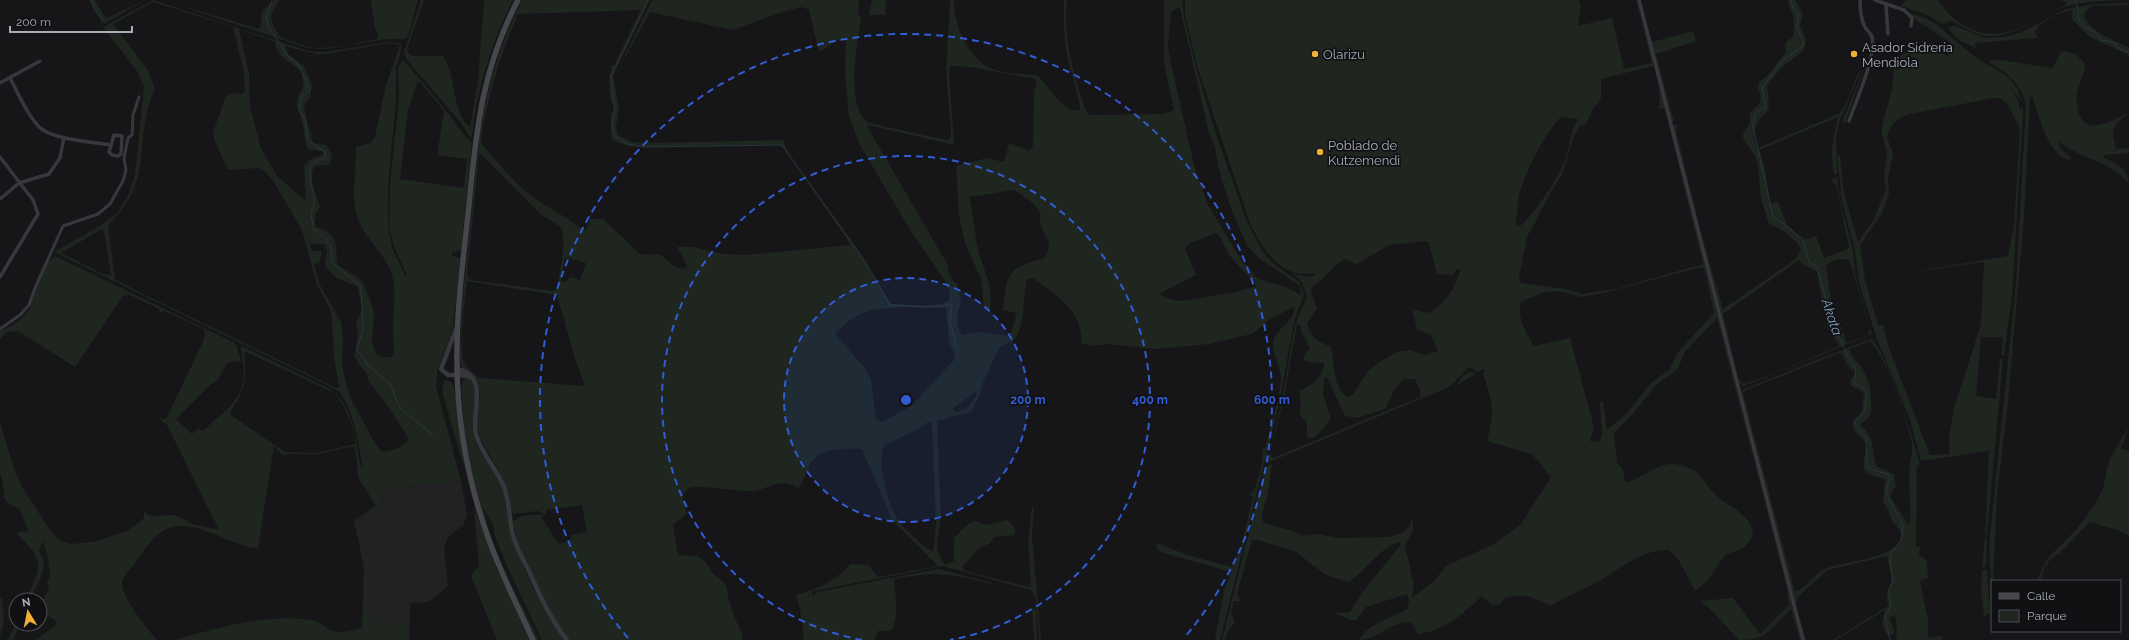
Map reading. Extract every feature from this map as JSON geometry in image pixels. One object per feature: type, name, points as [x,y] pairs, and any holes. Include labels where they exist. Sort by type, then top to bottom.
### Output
[{"type":"main road","points":[[518,0],[499,40],[488,73],[480,108],[458,323],[457,372],[464,443],[478,509],[502,574],[533,640]]},
{"type":"street","points":[[1639,0],[1802,640]]},
{"type":"street","points":[[1849,121],[1871,58],[1873,44],[1872,36],[1865,27],[1860,0]]},
{"type":"street","points":[[1875,0],[1904,10],[1912,18],[1911,26]]},
{"type":"street","points":[[1886,5],[1888,34]]},
{"type":"street","points":[[0,84],[40,61]]},
{"type":"street","points":[[10,78],[36,124],[43,130],[64,137],[110,145]]},
{"type":"street","points":[[0,329],[20,315],[29,305],[35,288],[63,226],[98,214],[110,204],[120,190],[126,170],[124,158],[128,138],[132,135],[133,115],[138,97]]},
{"type":"street","points":[[114,135],[122,136],[121,154],[118,156],[112,155],[110,152],[110,145],[114,135]]},
{"type":"street","points":[[0,199],[19,183],[49,174],[60,158],[64,137]]},
{"type":"street","points":[[0,156],[33,200],[38,214],[0,277]]},
{"type":"street","points":[[458,323],[441,369],[448,375],[457,372],[469,373],[473,378],[477,389],[475,424],[479,441],[504,487],[509,502],[513,534],[519,550],[548,612],[568,640]]},
{"type":"street","points":[[457,372],[473,378]]},
{"type":"street","points":[[458,392],[459,384],[466,376]]},
{"type":"shaded area","points":[[461,481],[467,514],[464,524],[448,537],[444,549],[448,586],[428,602],[410,603],[410,622],[369,621],[369,569],[364,568],[354,520],[384,506],[379,490]]},
{"type":"green space","points":[[89,0],[95,0],[107,18],[145,0],[104,24],[101,22]]},
{"type":"green space","points":[[153,0],[308,51],[324,52],[391,42],[401,43],[401,50],[396,69],[396,102],[388,184],[388,226],[392,248],[405,275],[407,275],[394,247],[389,226],[390,185],[399,97],[398,67],[403,60],[472,143],[461,251],[452,252],[452,256],[460,258],[453,328],[438,368],[436,386],[461,481],[379,490],[384,506],[354,520],[376,506],[358,477],[355,447],[318,454],[283,455],[274,446],[258,548],[247,547],[203,530],[185,526],[176,526],[168,528],[156,536],[124,576],[122,584],[126,598],[157,640],[35,640],[48,632],[57,622],[48,616],[48,592],[49,589],[47,583],[50,575],[47,553],[43,541],[39,551],[44,564],[42,576],[34,592],[30,592],[37,572],[37,559],[27,544],[18,535],[18,532],[28,531],[20,510],[7,502],[4,497],[3,483],[0,473],[0,422],[13,466],[22,487],[50,530],[59,540],[70,544],[93,542],[127,531],[144,518],[144,511],[148,515],[153,516],[174,515],[193,524],[219,530],[167,425],[157,417],[166,419],[203,342],[205,335],[204,329],[164,311],[159,313],[159,309],[130,295],[123,296],[75,367],[18,331],[7,332],[0,339],[0,331],[19,320],[29,310],[41,275],[47,264],[55,256],[233,342],[237,346],[241,362],[231,361],[226,364],[219,378],[176,419],[192,434],[198,428],[202,431],[204,430],[237,398],[241,390],[244,370],[241,346],[330,389],[338,396],[349,414],[355,435],[361,467],[363,467],[351,415],[343,396],[337,390],[54,252],[103,224],[117,213],[128,196],[135,175],[144,87],[137,71],[103,27]],"holes":[[[153,2],[233,27],[244,73],[245,91],[242,94],[232,93],[226,96],[213,132],[214,139],[228,170],[258,168],[263,170],[272,179],[302,230],[317,285],[330,309],[334,358],[339,387],[336,388],[115,279],[108,225],[123,208],[133,192],[141,160],[144,126],[148,108],[155,89],[148,70],[113,24]],[[239,29],[275,42],[278,52],[301,71],[303,87],[298,98],[297,107],[302,122],[306,145],[308,149],[322,151],[324,154],[309,160],[304,165],[306,199],[303,199],[277,176],[261,148],[250,107],[249,73]],[[390,43],[400,45],[386,85],[375,137],[371,143],[356,147],[354,188],[356,212],[359,221],[367,236],[388,265],[393,279],[394,347],[392,357],[383,357],[377,354],[374,349],[372,343],[374,312],[364,285],[359,278],[337,264],[336,245],[332,236],[323,229],[315,227],[315,214],[320,206],[312,182],[314,166],[329,165],[332,157],[326,145],[313,143],[304,105],[310,98],[312,85],[304,66],[288,54],[285,46],[319,55]],[[420,82],[444,111],[437,155],[467,159],[464,188],[400,179],[408,110],[417,83]],[[102,229],[104,231],[111,275],[103,274],[61,253]],[[310,243],[326,245],[327,251],[325,267],[337,278],[358,287],[362,311],[356,322],[358,336],[354,357],[367,374],[369,382],[385,402],[409,439],[404,445],[398,448],[383,452],[376,445],[349,395],[342,366],[343,336],[341,322],[319,283],[314,264],[319,263],[322,251],[312,251]],[[246,352],[333,392],[341,402],[348,416],[355,438],[355,444],[317,453],[285,452],[231,415],[231,410],[236,404],[244,383],[244,353]]]},
{"type":"green space","points":[[163,0],[259,29],[262,11],[274,0],[279,0],[271,15],[272,23],[280,37],[308,47],[320,48],[349,45],[377,39],[378,35],[375,28],[371,0],[418,0],[408,36],[405,39],[387,39],[325,49],[307,48]]},
{"type":"green space","points":[[421,0],[424,0],[407,49],[409,54],[413,56],[443,56],[450,73],[459,110],[468,126],[470,126],[478,82],[484,0],[513,0],[498,33],[486,67],[477,101],[472,137],[470,137],[461,123],[406,59],[404,52]]},
{"type":"green space","points":[[522,0],[650,0],[613,75],[619,108],[616,128],[618,135],[632,142],[646,143],[783,140],[790,156],[858,250],[891,304],[937,305],[949,300],[950,293],[945,281],[910,230],[860,145],[849,117],[845,73],[846,37],[821,51],[818,48],[809,10],[802,7],[782,12],[733,30],[650,12],[615,76],[652,0],[859,0],[858,15],[861,16],[854,73],[857,103],[861,115],[869,123],[947,140],[951,138],[946,72],[950,0],[954,0],[956,18],[963,38],[980,62],[988,67],[1000,71],[1037,75],[1062,104],[1074,110],[1080,110],[1079,100],[1068,59],[1064,30],[1064,0],[1067,0],[1066,27],[1070,55],[1085,109],[1090,115],[1164,114],[1174,110],[1164,63],[1164,0],[1182,0],[1184,17],[1197,71],[1216,134],[1247,222],[1263,252],[1272,262],[1299,282],[1304,294],[1294,322],[1279,404],[1220,640],[1215,640],[1224,591],[1231,572],[1164,553],[1158,550],[1156,543],[1191,556],[1232,567],[1241,547],[1253,496],[1248,495],[1253,492],[1257,483],[1262,463],[1262,448],[1265,448],[1278,396],[1281,374],[1274,352],[1273,343],[1277,333],[1292,317],[1294,307],[1270,319],[1252,334],[1209,344],[1154,349],[1107,344],[1092,346],[1081,343],[1081,332],[1073,313],[1059,297],[1033,278],[1027,279],[1022,320],[1017,336],[1012,342],[1000,346],[983,382],[979,397],[971,412],[937,421],[941,519],[937,544],[938,553],[945,565],[954,561],[954,538],[968,524],[975,521],[987,525],[1008,520],[1016,530],[1014,535],[994,537],[990,543],[978,549],[962,567],[965,571],[1029,587],[1031,585],[1028,544],[1032,506],[1034,508],[1032,536],[1041,640],[1039,640],[1036,598],[1031,590],[943,566],[813,591],[812,594],[813,596],[817,592],[939,569],[992,583],[990,584],[964,577],[942,574],[908,576],[894,579],[896,612],[894,625],[891,631],[878,631],[874,640],[804,640],[800,609],[796,595],[826,584],[851,564],[868,565],[878,577],[938,566],[892,520],[862,449],[840,449],[820,454],[814,459],[798,488],[786,483],[781,483],[752,491],[693,487],[685,491],[683,500],[687,514],[673,525],[678,555],[697,556],[706,562],[712,573],[724,583],[727,587],[728,598],[734,616],[742,633],[742,640],[570,640],[543,599],[527,567],[516,536],[513,521],[521,516],[542,514],[544,516],[542,518],[558,543],[565,543],[570,540],[572,535],[587,532],[582,505],[546,510],[546,515],[538,511],[513,514],[503,479],[480,438],[477,420],[480,395],[477,380],[461,366],[460,362],[461,314],[480,129],[491,79],[514,16]],"holes":[[[1180,8],[1209,133],[1215,147],[1219,170],[1230,206],[1247,246],[1259,258],[1300,286],[1301,295],[1286,287],[1264,281],[1256,277],[1242,261],[1207,203],[1194,165],[1170,59],[1168,46],[1171,13],[1174,9]],[[641,10],[614,65],[610,66],[612,68],[609,76],[610,98],[614,108],[611,115],[611,140],[630,146],[642,147],[778,145],[783,148],[850,245],[747,255],[724,254],[692,247],[677,247],[687,265],[685,269],[681,269],[674,266],[661,255],[640,254],[603,219],[591,219],[586,230],[583,230],[528,193],[507,173],[482,144],[481,139],[491,91],[500,60],[518,14]],[[950,66],[971,67],[1035,79],[1037,83],[1034,92],[1033,146],[1029,151],[1009,143],[1004,162],[987,158],[956,166],[959,216],[965,243],[981,279],[984,308],[990,309],[991,300],[989,284],[978,249],[969,197],[1014,190],[1029,200],[1036,207],[1040,216],[1040,224],[1048,241],[1049,248],[1044,258],[1027,263],[1015,269],[1008,279],[1003,310],[1017,313],[1011,333],[1007,336],[978,332],[962,335],[957,325],[957,315],[961,303],[957,283],[954,283],[948,270],[949,267],[868,128],[868,125],[954,145],[949,70]],[[481,154],[540,214],[561,227],[563,234],[563,250],[557,288],[553,291],[470,280],[467,275],[479,155]],[[1215,233],[1220,237],[1229,255],[1257,286],[1231,293],[1180,301],[1169,299],[1159,294],[1196,275],[1185,249],[1189,244]],[[565,257],[586,263],[580,280],[570,277],[566,282],[562,282],[561,279]],[[467,281],[557,295],[575,359],[585,386],[479,378],[467,367],[464,362],[462,355],[462,323]],[[905,307],[946,308],[949,342],[955,354],[955,359],[911,406],[883,422],[876,420],[871,379],[864,367],[835,334],[844,325],[859,315],[883,309]],[[975,392],[977,395],[966,409],[956,412],[952,409]],[[929,421],[932,423],[936,525],[933,552],[911,534],[897,518],[889,499],[884,480],[881,460],[884,447]]]},
{"type":"green space","points":[[872,0],[886,0],[885,15],[869,15]]},
{"type":"green space","points":[[1185,0],[1579,0],[1581,5],[1578,26],[1612,18],[1624,69],[1652,63],[1637,0],[1656,73],[1653,66],[1601,79],[1601,98],[1593,109],[1586,124],[1579,127],[1574,136],[1562,175],[1551,192],[1527,237],[1519,278],[1521,283],[1566,289],[1582,294],[1615,289],[1703,264],[1666,114],[1664,108],[1658,109],[1660,94],[1658,80],[1801,640],[1791,609],[1769,632],[1764,635],[1757,638],[1739,640],[1710,609],[1700,601],[1733,598],[1760,634],[1789,605],[1787,588],[1717,318],[1684,353],[1678,369],[1656,385],[1631,416],[1614,433],[1617,463],[1623,470],[1625,483],[1653,469],[1665,465],[1682,465],[1696,472],[1717,496],[1740,512],[1749,522],[1753,535],[1748,544],[1739,550],[1725,555],[1708,580],[1695,591],[1678,559],[1669,550],[1658,551],[1638,557],[1601,580],[1551,606],[1533,598],[1524,596],[1504,598],[1499,605],[1492,605],[1482,596],[1453,621],[1436,629],[1418,634],[1411,622],[1403,623],[1389,628],[1372,637],[1359,640],[1375,625],[1407,609],[1409,601],[1407,594],[1366,607],[1356,620],[1351,620],[1334,613],[1350,612],[1365,589],[1401,544],[1400,542],[1393,544],[1380,553],[1349,582],[1326,575],[1296,552],[1258,540],[1252,540],[1237,594],[1241,601],[1234,601],[1231,613],[1235,622],[1227,633],[1225,640],[1222,640],[1264,472],[1266,467],[1272,464],[1268,494],[1262,515],[1263,522],[1268,524],[1294,531],[1303,536],[1317,534],[1338,538],[1388,537],[1403,533],[1409,527],[1413,517],[1413,530],[1405,546],[1414,585],[1412,598],[1434,581],[1446,566],[1494,544],[1521,524],[1551,477],[1532,454],[1487,441],[1492,407],[1483,374],[1484,370],[1483,369],[1478,372],[1469,367],[1449,387],[1267,463],[1281,405],[1295,324],[1307,297],[1302,282],[1293,274],[1308,277],[1314,276],[1314,273],[1303,274],[1292,272],[1283,268],[1268,253],[1251,226],[1198,69],[1185,15]],"holes":[[[1561,117],[1578,119],[1573,129],[1567,155],[1562,168],[1552,186],[1539,204],[1520,226],[1516,224],[1521,187],[1536,154]],[[1428,241],[1437,274],[1452,275],[1457,269],[1460,269],[1459,274],[1450,293],[1435,309],[1426,313],[1412,308],[1417,330],[1431,335],[1438,351],[1425,355],[1410,350],[1397,352],[1368,371],[1353,394],[1349,397],[1344,394],[1337,382],[1331,347],[1322,343],[1310,332],[1307,323],[1317,308],[1311,293],[1312,287],[1321,281],[1344,259],[1357,264],[1389,245]],[[1702,267],[1705,270],[1714,313],[1678,352],[1669,370],[1651,383],[1626,414],[1607,430],[1603,402],[1600,401],[1602,435],[1599,442],[1590,441],[1594,427],[1570,338],[1534,346],[1523,325],[1520,313],[1521,302],[1542,293],[1559,291],[1581,297],[1603,293]],[[1297,324],[1300,325],[1302,333],[1310,348],[1303,358],[1306,362],[1324,363],[1323,369],[1316,381],[1299,391],[1301,404],[1299,414],[1307,423],[1307,437],[1309,439],[1316,437],[1331,419],[1323,394],[1324,379],[1327,377],[1345,416],[1357,418],[1385,409],[1396,387],[1404,379],[1415,379],[1420,391],[1420,397],[1273,458],[1270,452],[1284,398]]]},
{"type":"green space","points":[[1640,0],[1652,42],[1693,31],[1696,41],[1656,54],[1674,121],[1671,121]]},
{"type":"green space","points":[[1787,0],[1795,0],[1803,14],[1800,25],[1806,39],[1805,47],[1802,52],[1782,67],[1767,86],[1769,103],[1768,109],[1767,112],[1760,118],[1754,134],[1758,148],[1840,113],[1848,99],[1857,75],[1862,69],[1840,120],[1836,136],[1837,174],[1834,174],[1832,152],[1838,117],[1759,150],[1765,168],[1770,204],[1778,202],[1787,225],[1803,240],[1816,236],[1824,258],[1846,250],[1849,247],[1836,185],[1830,180],[1837,177],[1840,201],[1853,251],[1855,274],[1872,334],[1744,386],[1739,384],[1672,125],[1677,125],[1676,131],[1703,240],[1723,309],[1790,263],[1797,257],[1801,249],[1787,234],[1769,224],[1761,199],[1758,164],[1755,156],[1743,138],[1743,134],[1750,123],[1750,112],[1758,106],[1761,100],[1760,92],[1758,92],[1759,82],[1767,76],[1786,52],[1785,43],[1794,36],[1794,18]],"holes":[[[1849,259],[1870,328],[1868,335],[1847,343],[1839,322],[1834,317],[1832,310],[1826,265],[1835,260]],[[1799,260],[1801,263],[1817,272],[1827,326],[1839,346],[1775,373],[1743,384],[1739,380],[1723,314]]]},
{"type":"green space","points":[[1906,0],[1938,0],[1951,16],[1963,25],[1983,33],[1995,34],[2019,28],[2066,5],[2066,2],[2062,0],[2125,0],[2092,2],[2066,6],[2015,31],[1997,36],[1987,36],[1977,34],[1950,21],[1942,24],[1928,15],[1901,6]]},
{"type":"green space","points":[[2129,3],[2129,5],[2092,6],[2084,13],[2085,19],[2094,29],[2101,34],[2129,47],[2129,55],[2090,37],[2072,19],[2072,10],[2057,15],[2041,24],[2035,32],[2038,38],[1975,43],[1976,48],[1960,41],[1947,27],[1956,26],[1985,38],[2005,37],[2022,32],[2066,9],[2094,4]]},
{"type":"green space","points":[[1907,12],[1927,19],[1936,24],[1975,57],[2008,77],[2018,90],[2022,102],[2010,86],[2018,100],[2020,110],[2023,107],[2012,296],[2004,355],[2001,355],[2003,337],[1981,337],[1976,396],[1996,399],[2000,359],[2003,359],[1987,534],[1985,535],[1989,451],[1921,461],[1910,420],[1877,339],[1859,283],[1855,251],[1842,201],[1837,156],[1840,156],[1844,193],[1858,242],[1874,219],[1886,189],[1884,177],[1887,152],[1882,135],[1882,126],[1892,89],[1895,58],[1909,50],[1913,41],[1934,48],[1948,57],[1955,46],[1906,13]],"holes":[[[1999,98],[2007,103],[2020,129],[2014,226],[2008,256],[1900,274],[1984,262],[1981,324],[1954,408],[1949,438],[1950,454],[1930,455],[1889,348],[1883,325],[1878,325],[1865,280],[1860,245],[1882,213],[1889,194],[1888,178],[1893,154],[1887,137],[1890,128],[1895,122],[1901,117],[1910,114]]]},
{"type":"green space","points":[[2062,51],[2076,54],[2085,64],[2077,100],[2081,118],[2086,123],[2100,125],[2129,112],[2117,123],[2113,135],[2116,149],[2129,148],[2129,153],[2104,155],[2104,158],[2124,170],[2127,174],[2129,184],[2115,170],[2078,153],[2060,142],[2059,145],[2062,150],[2071,157],[2071,159],[2068,160],[2054,150],[2041,123],[2032,96],[2030,98],[2024,218],[2007,412],[1997,493],[1993,580],[1991,580],[1991,586],[1989,545],[2016,283],[2026,106],[2017,84],[2007,74],[1987,61],[2000,60],[2052,68]]},
{"type":"green space","points":[[1862,73],[1845,123],[1842,122]]},
{"type":"green space","points":[[1870,339],[1876,344],[1900,400],[1881,358],[1875,347],[1869,341],[1849,349],[1866,376],[1871,392],[1870,416],[1861,424],[1861,426],[1866,430],[1871,440],[1877,467],[1894,474],[1896,486],[1890,494],[1891,498],[1908,524],[1910,524],[1909,472],[1912,448],[1904,414],[1907,421],[1920,465],[1917,465],[1916,547],[1920,547],[1919,555],[1927,561],[1928,578],[1920,581],[1928,620],[1928,638],[1942,636],[1942,640],[1896,640],[1897,628],[1895,615],[1889,618],[1894,629],[1893,634],[1887,635],[1882,625],[1885,610],[1836,640],[1833,640],[1888,606],[1887,594],[1892,580],[1887,556],[1828,570],[1800,595],[1797,599],[1796,605],[1806,640],[1804,640],[1741,392],[1744,389]],"holes":[[[1840,353],[1842,353],[1847,365],[1856,373],[1850,381],[1851,386],[1864,393],[1862,413],[1853,422],[1854,430],[1868,446],[1863,464],[1867,473],[1885,480],[1883,502],[1888,509],[1892,521],[1900,531],[1900,540],[1895,547],[1885,553],[1822,570],[1804,587],[1795,592],[1743,393],[1746,390]]]},
{"type":"green space","points":[[1470,371],[1475,374],[1456,386],[1463,376]]},
{"type":"green space","points":[[467,378],[471,379],[474,387],[476,442],[500,481],[510,526],[525,570],[540,601],[566,640],[542,640],[507,566],[496,539],[492,521],[483,508],[491,537],[478,500],[471,471],[466,441],[461,392],[462,384]]},
{"type":"green space","points":[[445,380],[452,382],[454,388],[465,470],[443,395],[442,387]]},
{"type":"green space","points":[[2129,427],[2121,449],[2129,451],[2129,536],[2120,531],[2090,522],[2059,554],[2049,561],[2044,569],[2040,580],[2038,580],[2046,562],[2079,526],[2100,495],[2107,468],[2120,441]]},
{"type":"green space","points":[[474,508],[498,572],[530,640],[497,640],[471,576],[479,565]]},
{"type":"green space","points":[[1985,537],[1987,538],[1986,566],[1982,567]]},
{"type":"green space","points":[[499,558],[515,592],[539,640],[536,640]]},
{"type":"green space","points":[[364,568],[369,569],[369,621],[410,622],[409,640],[173,640],[221,627],[270,619],[287,618],[313,620],[328,629],[340,632],[362,628]]},
{"type":"green space","points":[[1982,570],[1987,570],[1990,613],[1984,616],[1981,590]]},
{"type":"green space","points":[[2,597],[4,622],[0,637],[0,599]]},
{"type":"green space","points":[[1032,608],[1036,610],[1037,640],[1034,640]]},
{"type":"green space","points":[[12,632],[16,632],[13,640],[8,640]]},
{"type":"waterway","points":[[91,0],[95,10],[103,21]]},
{"type":"waterway","points":[[272,0],[266,18],[269,28],[289,57],[298,64],[310,90],[301,98],[299,108],[305,120],[308,140],[325,152],[325,158],[318,160],[310,168],[310,179],[314,200],[311,215],[314,229],[328,242],[332,255],[331,261],[361,287],[363,329],[357,350],[369,366],[390,384],[400,408],[433,435]]},
{"type":"waterway","points":[[648,0],[611,76],[615,109],[612,125],[615,136],[627,144],[644,147],[782,145],[864,260],[890,305],[925,307],[952,305],[950,322],[957,347]]},
{"type":"waterway","name":"Akata","points":[[1791,0],[1792,6],[1799,15],[1797,27],[1804,45],[1782,61],[1762,88],[1766,107],[1755,113],[1753,127],[1773,216],[1803,239],[1809,262],[1817,267],[1831,319],[1848,357],[1856,369],[1854,383],[1862,386],[1867,394],[1864,412],[1854,421],[1866,437],[1867,466],[1873,470],[1888,474],[1890,479],[1886,489],[1887,495],[1903,526],[1902,538],[1892,553],[1890,560],[1893,582],[1888,591],[1891,605],[1885,617],[1890,640]]},
{"type":"waterway","points":[[2075,0],[2079,12],[2077,17],[2086,28],[2094,31],[2101,40],[2113,42],[2120,49],[2129,52]]},
{"type":"place","name":"Olarizu","points":[[1315,54]]},
{"type":"place","name":"Asador Sidrería Mendiola","points":[[1854,54]]},
{"type":"place","name":"Poblado de Kutzemendi","points":[[1320,152]]}]
